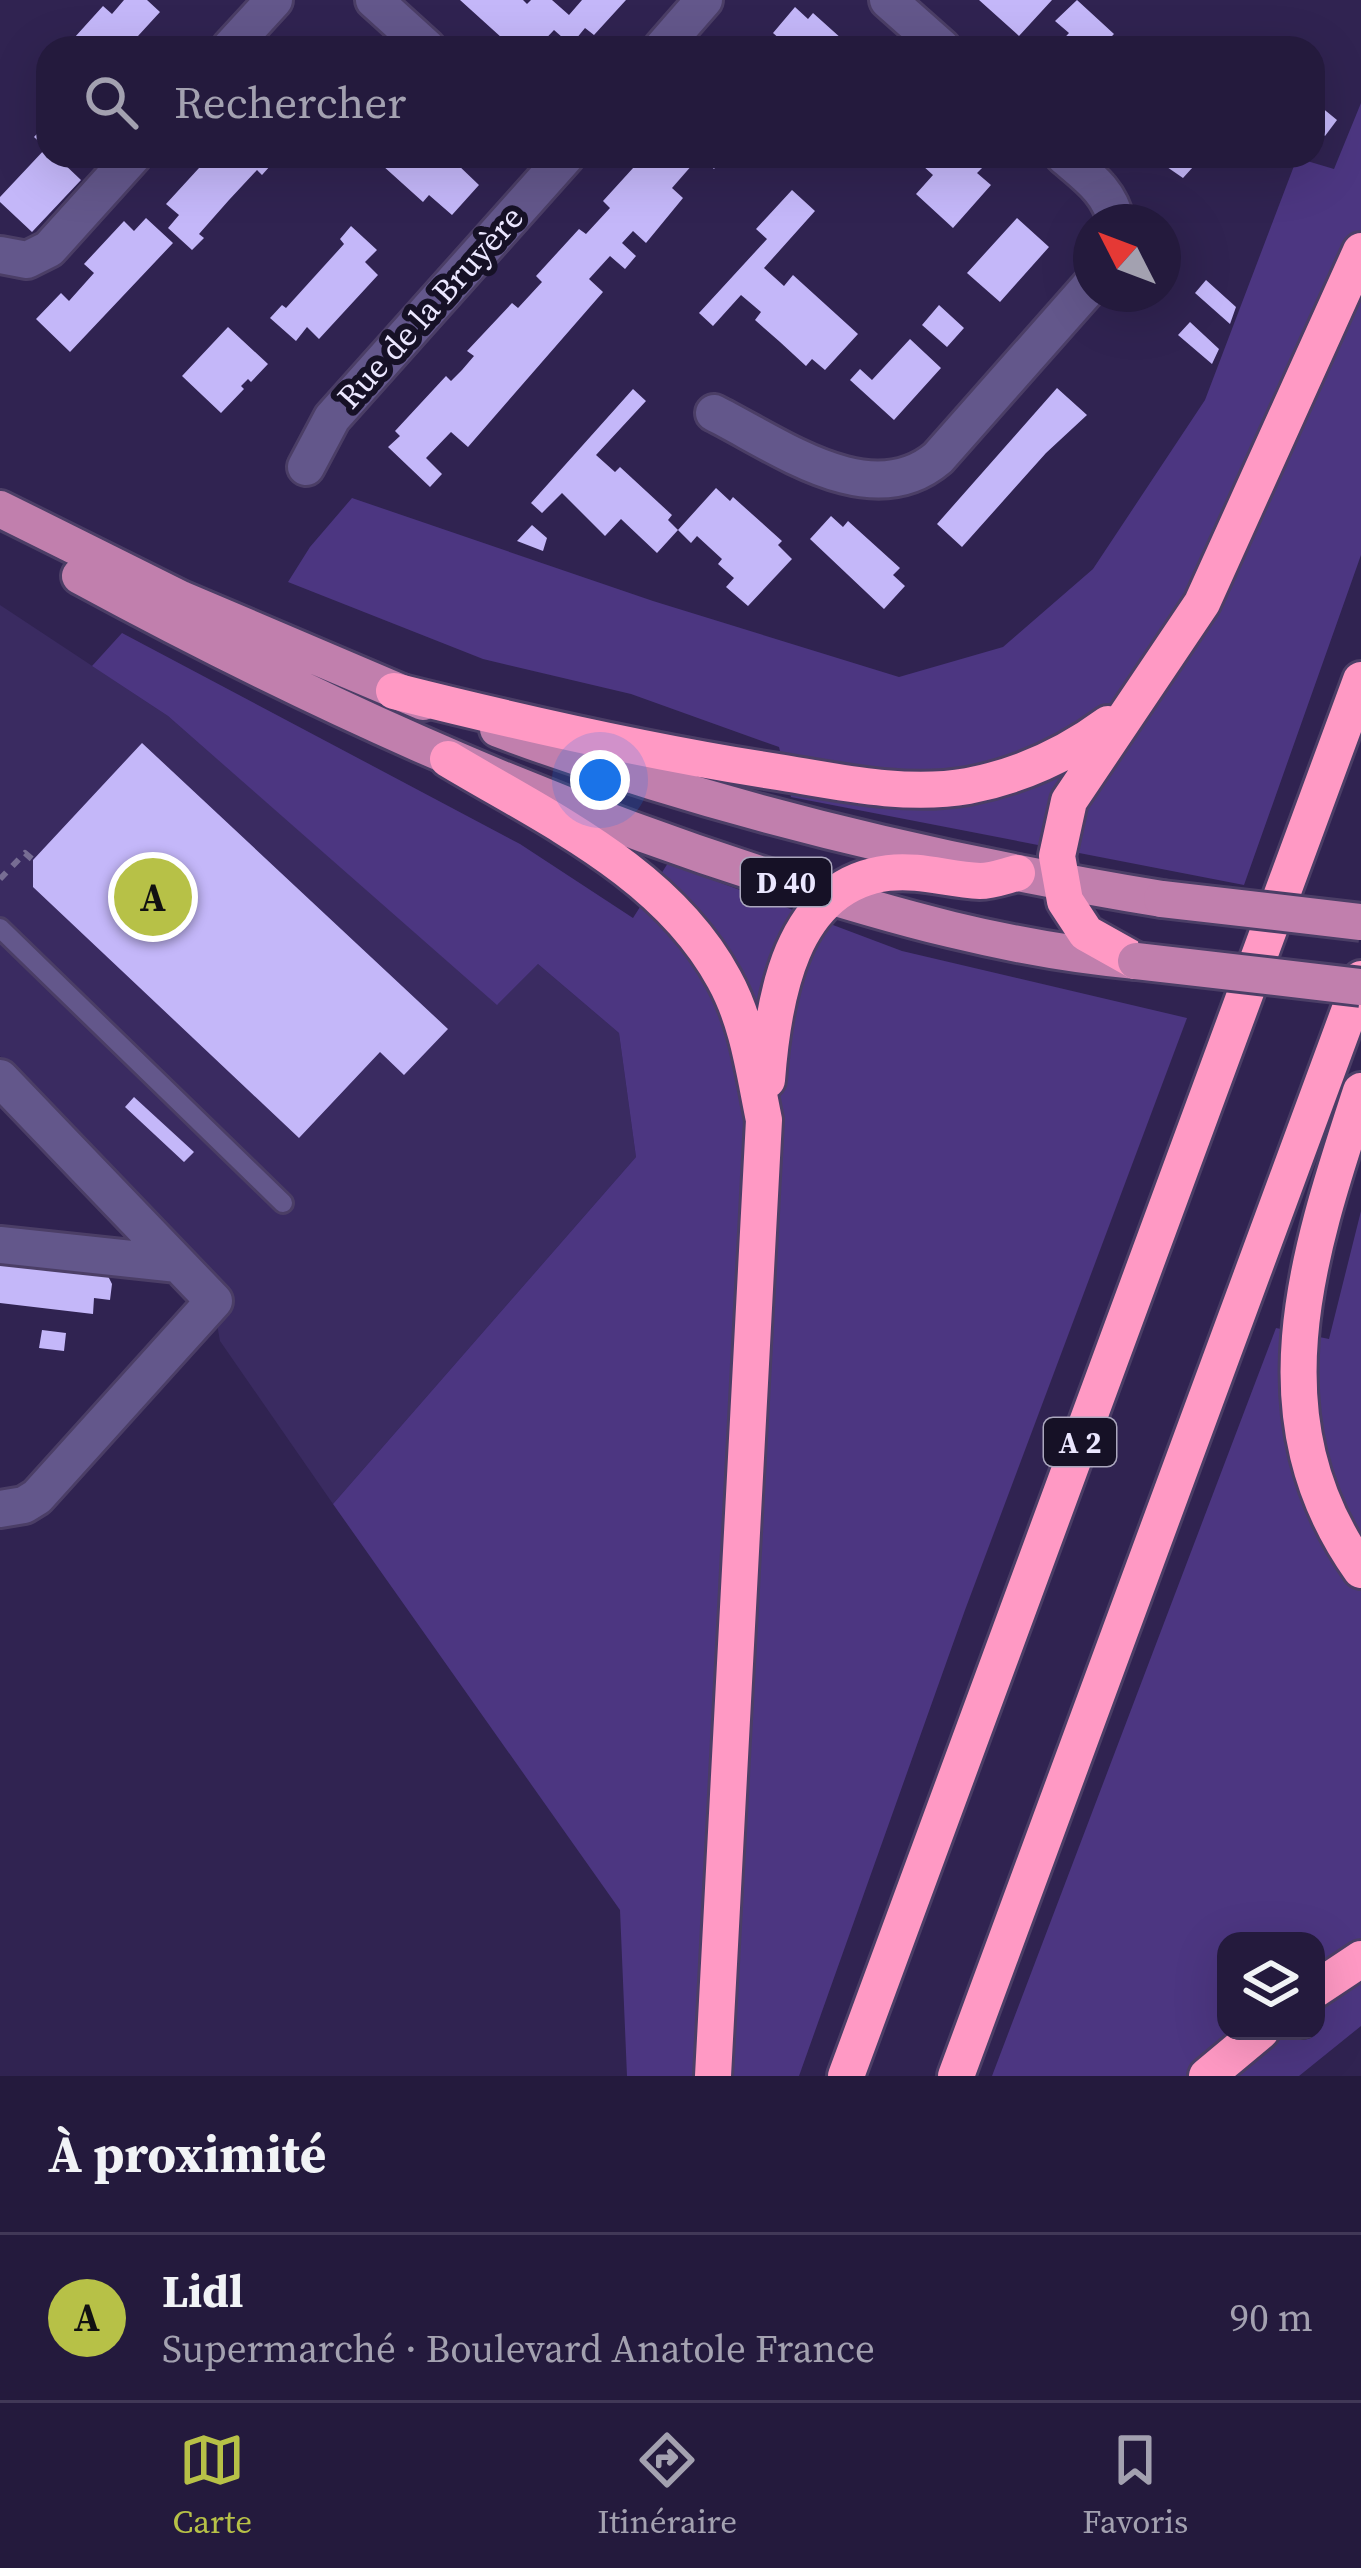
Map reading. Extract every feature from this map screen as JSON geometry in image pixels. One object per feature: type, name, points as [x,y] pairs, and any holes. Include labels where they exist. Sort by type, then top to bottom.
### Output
[{"type":"highway","points":[[1136,961],[1086,933],[1074,918],[1059,881],[1059,840],[1069,801],[1202,603],[1361,251]]},
{"type":"highway","name":"A 2","points":[[846,2076],[1361,680]]},
{"type":"highway","points":[[394,691],[670,755],[914,789],[967,786],[1047,761],[1092,736],[1134,702]]},
{"type":"highway","points":[[448,759],[607,856],[679,915],[725,980],[736,1004],[764,1120]]},
{"type":"highway","points":[[713,2076],[764,1120],[773,1016],[783,976],[802,933],[846,886],[889,872],[930,872],[983,881],[1017,873]]},
{"type":"highway","points":[[956,2076],[1361,983]]},
{"type":"highway","points":[[1361,1091],[1318,1226],[1300,1321],[1297,1384],[1311,1468],[1322,1500],[1361,1570]]},
{"type":"highway","points":[[1325,1983],[1361,1959]]},
{"type":"highway","points":[[1208,2076],[1251,2040]]},
{"type":"main road","name":"D 40","points":[[0,508],[181,599],[394,691],[581,759],[720,802],[1059,881],[1361,922]]},
{"type":"main road","name":"D 40","points":[[0,532],[212,646],[448,759],[667,844],[831,897],[1018,946],[1361,983]]},
{"type":"street","points":[[241,36],[274,0]]},
{"type":"street","points":[[374,0],[414,36]]},
{"type":"street","points":[[672,36],[704,0]]},
{"type":"street","points":[[888,0],[928,36]]},
{"type":"street","points":[[0,256],[27,260],[49,249],[122,168]]},
{"type":"street","name":"Rue de la Bruyère","points":[[307,466],[332,418],[549,168]]},
{"type":"street","points":[[1078,168],[1112,204]]},
{"type":"street","points":[[715,413],[845,475],[879,480],[910,476],[938,458],[1073,305]]},
{"type":"street","points":[[0,1078],[214,1301],[37,1496],[25,1505],[0,1509]]},
{"type":"street","points":[[0,1245],[178,1264]]},
{"type":"lane","points":[[0,928],[284,1203]]},
{"type":"path","points":[[0,879],[25,854],[33,860]]},
{"type":"shaded area","points":[[1361,103],[1361,555],[1244,885],[791,797],[779,747],[631,694],[483,659],[288,582],[310,547],[352,498],[653,601],[899,677],[1003,647],[1093,569],[1205,400],[1293,168],[1334,169]]},
{"type":"shaded area","points":[[0,605],[168,716],[498,1004],[538,964],[619,1033],[636,1157],[333,1504],[220,1341],[207,1269],[0,1056]]},
{"type":"shaded area","points":[[122,633],[520,844],[633,918],[668,863],[902,951],[1187,1018],[965,1610],[799,2076],[627,2076],[620,1910],[333,1504],[636,1157],[619,1033],[538,964],[497,1005],[168,716],[92,666]]},
{"type":"shaded area","points":[[1361,1211],[1361,2026],[1299,2076],[992,2076],[1276,1328],[1329,1339]]},
{"type":"building","points":[[124,0],[147,0],[160,12],[138,36],[76,36],[103,6],[112,14]]},
{"type":"building","points":[[460,0],[523,0],[527,4],[552,0],[569,15],[582,0],[626,0],[594,35],[585,28],[578,36],[561,36],[554,30],[548,36],[500,36]]},
{"type":"building","points":[[979,0],[1052,0],[1019,36]]},
{"type":"building","points":[[1077,0],[1114,34],[1066,36],[1069,33],[1055,21]]},
{"type":"building","points":[[795,7],[808,19],[813,13],[839,36],[776,36],[773,33]]},
{"type":"building","points":[[1325,110],[1337,120],[1325,136]]},
{"type":"building","points":[[36,159],[36,168],[68,168],[81,180],[32,232],[0,197]]},
{"type":"building","points":[[199,168],[268,168],[262,175],[257,170],[229,200],[199,234],[204,238],[192,250],[168,228],[179,215],[166,204]]},
{"type":"building","points":[[385,168],[461,168],[479,185],[452,215],[429,195],[423,202]]},
{"type":"building","points":[[633,168],[690,168],[672,188],[683,198],[646,243],[633,231],[622,243],[636,256],[625,269],[610,256],[589,279],[603,292],[468,447],[451,432],[426,458],[442,474],[430,487],[388,447],[400,436],[395,431],[446,376],[451,381],[462,370],[474,356],[467,351],[512,303],[518,308],[542,282],[536,276],[579,229],[586,234],[610,208],[603,201]]},
{"type":"building","points":[[925,168],[982,168],[977,173],[991,185],[953,228],[916,194],[933,175]]},
{"type":"building","points":[[1168,168],[1192,168],[1183,178]]},
{"type":"building","points":[[792,190],[815,211],[764,268],[784,286],[793,275],[858,334],[825,370],[812,359],[806,366],[755,320],[761,312],[741,295],[713,326],[699,313],[767,239],[756,229]]},
{"type":"building","points":[[146,218],[173,243],[70,352],[36,319],[61,293],[69,301],[94,273],[84,264],[124,221],[134,231]]},
{"type":"building","points":[[1017,218],[1049,247],[1000,302],[967,273]]},
{"type":"building","points":[[351,226],[377,250],[365,262],[378,275],[319,339],[307,327],[296,341],[270,318],[282,305],[286,308],[344,244],[340,239]]},
{"type":"building","points":[[1206,280],[1236,307],[1230,324],[1195,293]]},
{"type":"building","points":[[939,305],[964,328],[947,347],[922,325]]},
{"type":"building","points":[[1190,322],[1219,349],[1212,364],[1178,335]]},
{"type":"building","points":[[228,327],[268,364],[241,386],[244,389],[221,413],[182,376]]},
{"type":"building","points":[[910,339],[941,368],[894,420],[850,380],[860,369],[872,380]]},
{"type":"building","points":[[1057,388],[1087,415],[1046,453],[962,547],[937,524]]},
{"type":"building","points":[[633,389],[646,401],[596,455],[615,472],[620,467],[672,515],[668,520],[678,530],[657,553],[621,519],[605,536],[562,493],[542,513],[531,503]]},
{"type":"building","points":[[716,488],[730,501],[733,497],[782,541],[778,545],[792,559],[748,606],[726,587],[734,578],[718,564],[722,559],[697,536],[691,543],[678,530]]},
{"type":"building","points":[[831,516],[843,527],[848,521],[900,568],[893,575],[905,586],[884,609],[810,539]]},
{"type":"building","points":[[532,525],[547,538],[543,551],[517,541]]},
{"type":"building","points":[[142,743],[448,1029],[404,1075],[380,1052],[299,1138],[33,887],[33,860]]},
{"type":"building","points":[[134,1097],[194,1152],[184,1162],[125,1107]]},
{"type":"building","points":[[0,1261],[107,1274],[112,1284],[110,1300],[94,1298],[93,1314],[0,1303]]},
{"type":"building","points":[[42,1330],[66,1333],[64,1351],[39,1348]]},
{"type":"place","name":"Lidl","points":[[153,897]]}]
